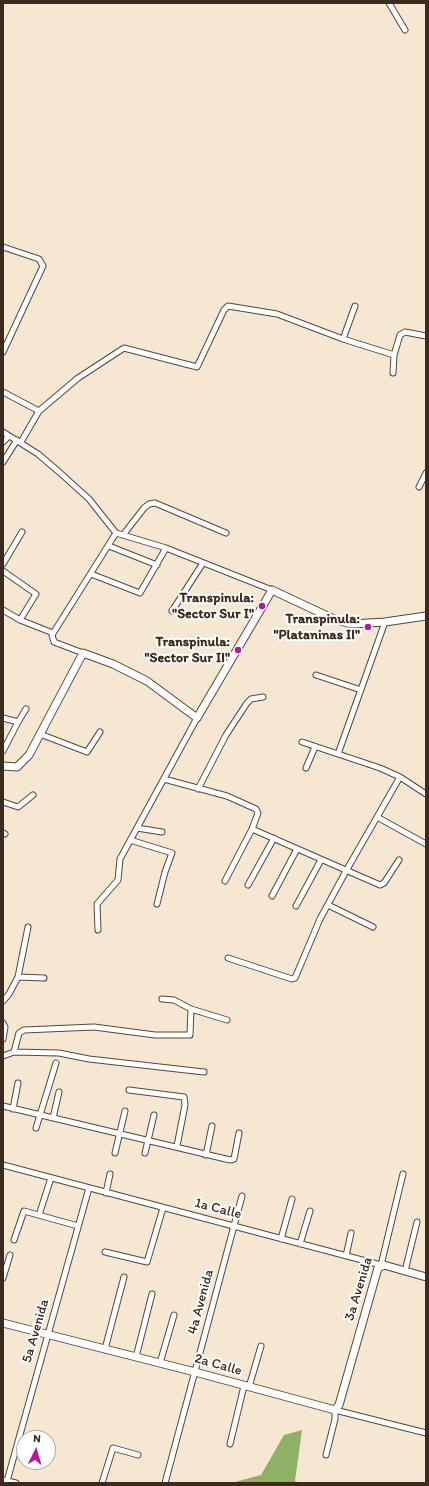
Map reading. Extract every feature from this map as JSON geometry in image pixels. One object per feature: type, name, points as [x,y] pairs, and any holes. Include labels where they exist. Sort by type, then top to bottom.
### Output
[{"type":"street","points":[[389,3],[405,30]]},
{"type":"street","points":[[3,247],[39,259],[42,263],[42,268],[3,352]]},
{"type":"street","points":[[3,462],[39,412],[78,378],[124,348],[197,367],[224,310],[228,306],[277,314],[343,340],[394,355]]},
{"type":"street","points":[[343,340],[355,306]]},
{"type":"street","points":[[393,373],[394,355],[402,334],[405,332],[426,336]]},
{"type":"street","points":[[3,335],[10,338]]},
{"type":"street","points":[[3,392],[39,412]]},
{"type":"street","points":[[3,432],[19,441],[53,467],[89,499],[116,533],[166,548],[272,590],[342,622],[356,624],[385,622],[426,616]]},
{"type":"street","points":[[3,442],[9,436]]},
{"type":"street","points":[[419,486],[426,473]]},
{"type":"street","points":[[123,535],[144,508],[149,504],[155,503],[226,533]]},
{"type":"street","points":[[3,564],[22,532]]},
{"type":"street","points":[[116,533],[53,633],[52,639],[54,642],[113,664],[147,681],[197,718]]},
{"type":"street","points":[[109,546],[158,565]]},
{"type":"street","points":[[91,574],[140,593],[158,565],[166,548]]},
{"type":"street","points":[[172,611],[203,563]]},
{"type":"street","points":[[3,571],[36,594],[20,620]]},
{"type":"street","points":[[98,930],[97,905],[118,880],[120,860],[130,840],[197,718],[272,590]]},
{"type":"street","points":[[3,610],[20,620],[53,633]]},
{"type":"street","points":[[338,754],[385,622]]},
{"type":"street","points":[[3,766],[14,767],[22,763],[29,755],[83,653]]},
{"type":"street","points":[[316,675],[361,690]]},
{"type":"street","points":[[198,789],[226,735],[247,702],[251,699],[263,697]]},
{"type":"street","points":[[3,751],[26,709]]},
{"type":"street","points":[[3,718],[18,722]]},
{"type":"street","points":[[40,734],[86,752],[100,732]]},
{"type":"street","points":[[302,742],[380,768],[400,777],[426,794]]},
{"type":"street","points":[[306,768],[315,747]]},
{"type":"street","points":[[228,958],[294,979],[328,905],[400,777]]},
{"type":"street","points":[[164,779],[227,796],[256,809],[257,815],[252,829],[225,880]]},
{"type":"street","points":[[3,802],[18,807],[33,795]]},
{"type":"street","points":[[377,817],[426,844]]},
{"type":"street","points":[[137,828],[162,832]]},
{"type":"street","points":[[252,829],[381,885],[399,860]]},
{"type":"street","points":[[248,885],[274,838]]},
{"type":"street","points":[[130,840],[172,853],[165,872],[157,904]]},
{"type":"street","points":[[272,896],[297,849]]},
{"type":"street","points":[[296,906],[321,860]]},
{"type":"street","points":[[328,905],[373,927]]},
{"type":"street","points":[[3,1001],[9,994],[18,977],[28,927]]},
{"type":"street","points":[[18,977],[44,978]]},
{"type":"street","points":[[162,999],[171,999],[191,1009],[227,1020]]},
{"type":"street","points":[[14,1052],[19,1032],[24,1030],[94,1027],[155,1035],[190,1035],[191,1009]]},
{"type":"street","points":[[3,1023],[5,1027],[3,1039]]},
{"type":"street","points":[[3,1056],[14,1052],[36,1054],[59,1053],[90,1059],[204,1072]]},
{"type":"street","points":[[36,1128],[56,1063]]},
{"type":"street","points":[[13,1108],[18,1083]]},
{"type":"street","points":[[129,1090],[184,1097],[185,1105],[177,1146]]},
{"type":"street","points":[[53,1118],[59,1092]]},
{"type":"street","points":[[3,1106],[148,1139],[206,1155],[234,1160],[240,1133]]},
{"type":"street","points":[[115,1153],[125,1111]]},
{"type":"street","points":[[145,1154],[154,1115]]},
{"type":"street","points":[[206,1155],[212,1126]]},
{"type":"street","name":"1a Calle","points":[[3,1165],[426,1277]]},
{"type":"street","points":[[106,1193],[110,1174]]},
{"type":"street","name":"3a Avenida","points":[[335,1410],[339,1405],[377,1271],[381,1265],[403,1174]]},
{"type":"street","points":[[39,1215],[51,1178]]},
{"type":"street","name":"5a Avenida","points":[[5,1480],[89,1188]]},
{"type":"street","name":"4a Avenida","points":[[165,1483],[242,1196]]},
{"type":"street","points":[[281,1239],[292,1199]]},
{"type":"street","points":[[105,1252],[147,1262],[163,1208]]},
{"type":"street","points":[[300,1244],[310,1211]]},
{"type":"street","points":[[14,1240],[22,1212],[39,1215],[78,1226]]},
{"type":"street","points":[[405,1271],[417,1222]]},
{"type":"street","points":[[346,1256],[351,1233]]},
{"type":"street","points":[[3,1278],[10,1255]]},
{"type":"street","points":[[104,1349],[124,1278]]},
{"type":"street","points":[[136,1357],[152,1294]]},
{"type":"street","points":[[160,1363],[174,1315]]},
{"type":"street","name":"2a Calle","points":[[3,1323],[426,1433]]},
{"type":"street","points":[[230,1444],[247,1386],[261,1346]]},
{"type":"street","points":[[326,1455],[335,1419],[335,1410]]},
{"type":"street","points":[[102,1483],[113,1448],[138,1455]]},
{"type":"street","points":[[5,1480],[16,1483]]},
{"type":"green space","points":[[302,1430],[295,1481],[299,1483],[231,1483],[261,1475],[284,1435]]},
{"type":"place","name":"Transpinula: \"Sector Sur I\"","points":[[262,606]]},
{"type":"place","name":"Transpinula: \"Plataninas II\"","points":[[368,627]]},
{"type":"place","name":"Transpinula: \"Sector Sur II\"","points":[[238,650]]}]
